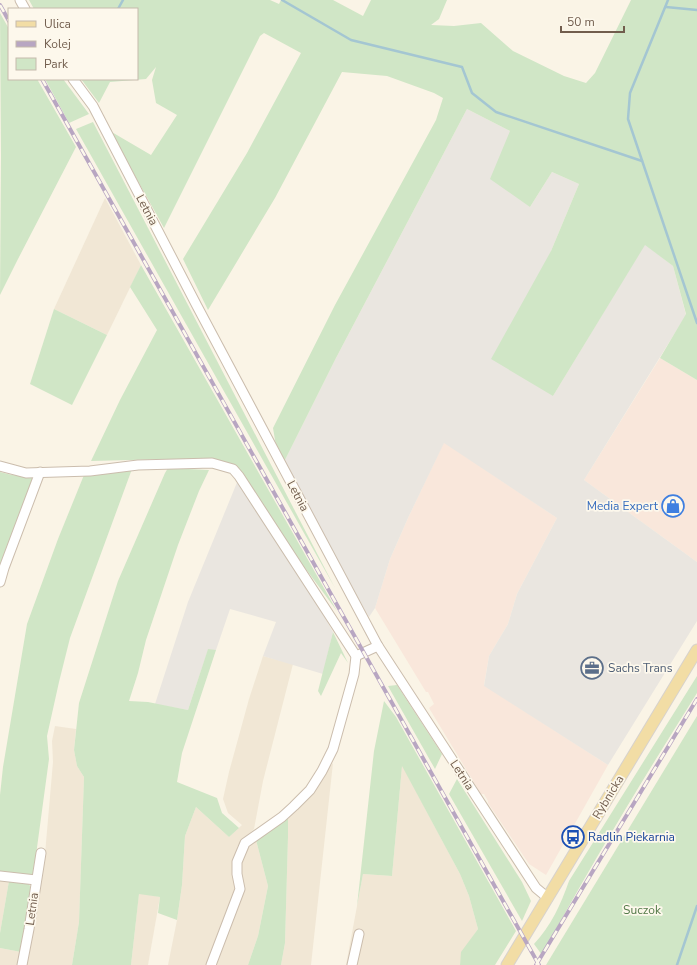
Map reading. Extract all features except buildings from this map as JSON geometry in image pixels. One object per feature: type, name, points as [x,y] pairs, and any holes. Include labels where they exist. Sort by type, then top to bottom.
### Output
[{"type":"main road","name":"Rybnicka","points":[[507,965],[697,650]]},
{"type":"street","name":"Letnia","points":[[74,80],[93,106],[204,320],[378,646],[536,888],[548,898]]},
{"type":"street","points":[[0,466],[26,473],[90,471],[138,465],[212,463],[233,469],[356,656],[354,674],[334,749],[322,771],[310,790],[294,806],[282,817],[245,843],[237,862],[237,874],[240,889],[211,965]]},
{"type":"street","points":[[0,582],[40,472]]},
{"type":"street","points":[[356,656],[378,646]]},
{"type":"street","name":"Letnia","points":[[22,965],[41,853]]},
{"type":"street","points":[[0,876],[36,880]]},
{"type":"street","points":[[352,965],[359,934]]},
{"type":"shaded area","points":[[467,109],[510,131],[530,207],[552,172],[579,184],[551,251],[553,396],[645,244],[673,266],[686,315],[584,480],[697,562],[697,621],[608,765],[484,686],[489,656],[508,624],[517,594],[557,518],[444,443],[390,559],[375,608],[369,617],[307,509],[284,462],[336,358]]},
{"type":"shaded area","points":[[105,198],[141,265],[107,335],[54,309]]},
{"type":"shaded area","points":[[660,358],[697,380],[697,562],[584,480]]},
{"type":"shaded area","points":[[444,442],[557,518],[517,594],[508,624],[489,656],[484,685],[608,765],[546,875],[529,864],[488,803],[484,794],[481,794],[429,708],[434,704],[428,692],[426,692],[375,608],[390,559]]},
{"type":"shaded area","points":[[238,480],[307,586],[333,632],[323,674],[263,656],[276,622],[230,609],[216,650],[208,650],[188,710],[155,704],[188,602]]},
{"type":"shaded area","points":[[263,656],[293,664],[263,781],[254,829],[237,847],[256,840],[268,886],[258,936],[248,965],[168,965],[182,885],[185,836],[196,807],[229,837],[242,825],[228,813],[223,799],[249,699]]},
{"type":"shaded area","points":[[55,726],[76,729],[74,750],[77,766],[84,777],[79,922],[72,965],[24,965],[45,854],[53,762],[52,741]]},
{"type":"shaded area","points":[[333,763],[311,965],[281,965],[285,943],[288,817]]},
{"type":"shaded area","points":[[402,765],[460,874],[469,896],[478,929],[462,952],[460,965],[346,965],[363,874],[392,876]]},
{"type":"shaded area","points":[[0,880],[9,881],[0,933]]},
{"type":"shaded area","points":[[139,893],[160,897],[148,965],[131,965]]},
{"type":"shaded area","points":[[0,948],[21,952],[18,965],[0,965]]},
{"type":"green space","points":[[29,0],[270,0],[279,4],[281,0],[333,0],[363,16],[371,0],[447,0],[439,19],[431,25],[454,26],[481,23],[513,51],[564,76],[586,83],[595,73],[631,0],[697,0],[697,380],[660,358],[686,314],[673,266],[645,245],[553,396],[491,359],[551,251],[579,184],[552,172],[530,207],[490,179],[510,131],[467,109],[336,358],[284,462],[276,446],[273,428],[335,305],[436,120],[443,98],[434,93],[387,76],[342,72],[275,198],[208,310],[183,259],[247,153],[301,53],[264,33],[260,36],[164,228],[110,131],[151,155],[177,115],[156,103],[152,80],[156,67],[146,79],[138,80],[138,8],[33,8]]},
{"type":"green space","points":[[0,13],[8,27],[8,80],[38,80],[76,147],[0,295]]},
{"type":"green space","points":[[46,80],[64,80],[89,114],[69,123]]},
{"type":"green space","points":[[82,80],[134,80],[110,82],[99,103]]},
{"type":"green space","points":[[93,122],[335,588],[76,129]]},
{"type":"green space","points":[[141,265],[337,611],[279,533],[238,469],[223,461],[170,459],[91,461],[120,400],[157,330],[130,287]]},
{"type":"green space","points":[[54,309],[107,335],[72,405],[30,384]]},
{"type":"green space","points":[[168,468],[209,470],[199,491],[178,545],[146,640],[129,701],[148,702],[188,710],[208,649],[216,650],[182,753],[177,782],[217,798],[222,813],[239,828],[229,837],[196,807],[185,836],[182,885],[177,920],[158,913],[160,897],[139,894],[131,965],[72,965],[79,922],[84,777],[77,766],[74,750],[79,703],[118,581]]},
{"type":"green space","points":[[132,469],[70,638],[59,682],[47,736],[49,759],[33,877],[0,874],[0,795],[3,767],[27,624],[58,539],[84,475]]},
{"type":"green space","points":[[0,472],[12,475],[35,477],[0,578]]},
{"type":"green space","points":[[333,632],[348,663],[341,653],[321,696],[318,691]]},
{"type":"green space","points":[[697,676],[697,693],[617,823],[542,955],[534,944],[546,930],[555,914],[569,881]]},
{"type":"green space","points":[[397,685],[442,754],[435,769],[388,686]]},
{"type":"green space","points":[[384,701],[396,717],[516,931],[495,965],[460,965],[461,952],[478,929],[469,896],[460,874],[402,766],[392,876],[363,874],[357,906],[374,751]]},
{"type":"green space","name":"Suczok","points":[[697,716],[697,965],[546,965]]},
{"type":"green space","points":[[457,779],[522,882],[531,901],[522,921],[449,794]]},
{"type":"green space","points":[[288,817],[285,943],[281,965],[248,965],[258,936],[268,886],[256,840]]},
{"type":"green space","points":[[9,881],[27,882],[31,887],[21,952],[0,948],[0,933]]},
{"type":"waterway","points":[[119,8],[123,0]]},
{"type":"waterway","points":[[282,0],[351,40],[462,67],[472,93],[496,112],[642,161]]},
{"type":"waterway","points":[[668,0],[630,93],[628,119],[697,323]]},
{"type":"waterway","points":[[666,7],[697,10]]},
{"type":"waterway","points":[[677,965],[697,906]]},
{"type":"railway","points":[[0,5],[8,19]]},
{"type":"railway","points":[[43,80],[539,965]]},
{"type":"railway","points":[[536,965],[697,699]]},
{"type":"place","name":"Media Expert","points":[[673,506]]},
{"type":"place","name":"Sachs Trans","points":[[592,668]]},
{"type":"place","name":"Radlin Piekarnia","points":[[573,837]]}]
